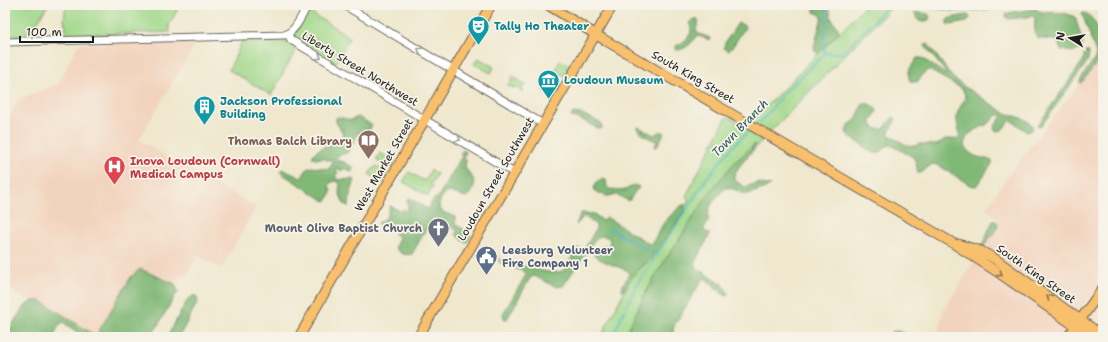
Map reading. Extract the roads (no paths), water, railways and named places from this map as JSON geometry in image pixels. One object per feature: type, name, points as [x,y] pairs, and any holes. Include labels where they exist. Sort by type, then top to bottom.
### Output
[{"type":"main road","name":"West Market Street","points":[[298,337],[491,5]]},
{"type":"main road","name":"South King Street","points":[[548,5],[951,242],[1078,323],[1103,336]]},
{"type":"main road","name":"Loudoun Street Southwest","points":[[418,337],[613,5]]},
{"type":"main road","points":[[1068,337],[1103,288]]},
{"type":"main road","name":"South King Street","points":[[1078,323],[1091,337]]},
{"type":"street","points":[[5,42],[288,34],[294,29],[308,5]]},
{"type":"street","points":[[344,5],[543,124]]},
{"type":"street","name":"Liberty Street Northwest","points":[[288,34],[290,40],[514,173]]},
{"type":"waterway","points":[[824,5],[827,17],[823,41],[825,53]]},
{"type":"waterway","name":"Town Branch","points":[[757,124],[765,117],[780,97],[825,53],[843,53],[889,5]]},
{"type":"waterway","name":"Town Branch","points":[[915,5],[954,11],[997,9],[1020,5]]},
{"type":"waterway","name":"Town Branch","points":[[1097,5],[1103,6]]},
{"type":"waterway","name":"Town Branch","points":[[612,337],[636,286],[707,178],[732,147],[751,129]]},
{"type":"waterway","points":[[5,180],[11,186],[5,198]]},
{"type":"waterway","points":[[609,228],[645,249],[657,254]]},
{"type":"place","name":"Tally Ho Theater","points":[[478,46]]},
{"type":"place","name":"Loudoun Museum","points":[[549,100]]},
{"type":"place","name":"Jackson Professional Building","points":[[204,126]]},
{"type":"place","name":"Thomas Balch Library","points":[[368,160]]},
{"type":"place","name":"Inova Loudoun (Cornwall) Medical Campus","points":[[115,186]]},
{"type":"place","name":"Mount Olive Baptist Church","points":[[438,248]]},
{"type":"place","name":"Leesburg Volunteer Fire Company 1","points":[[487,276]]}]
